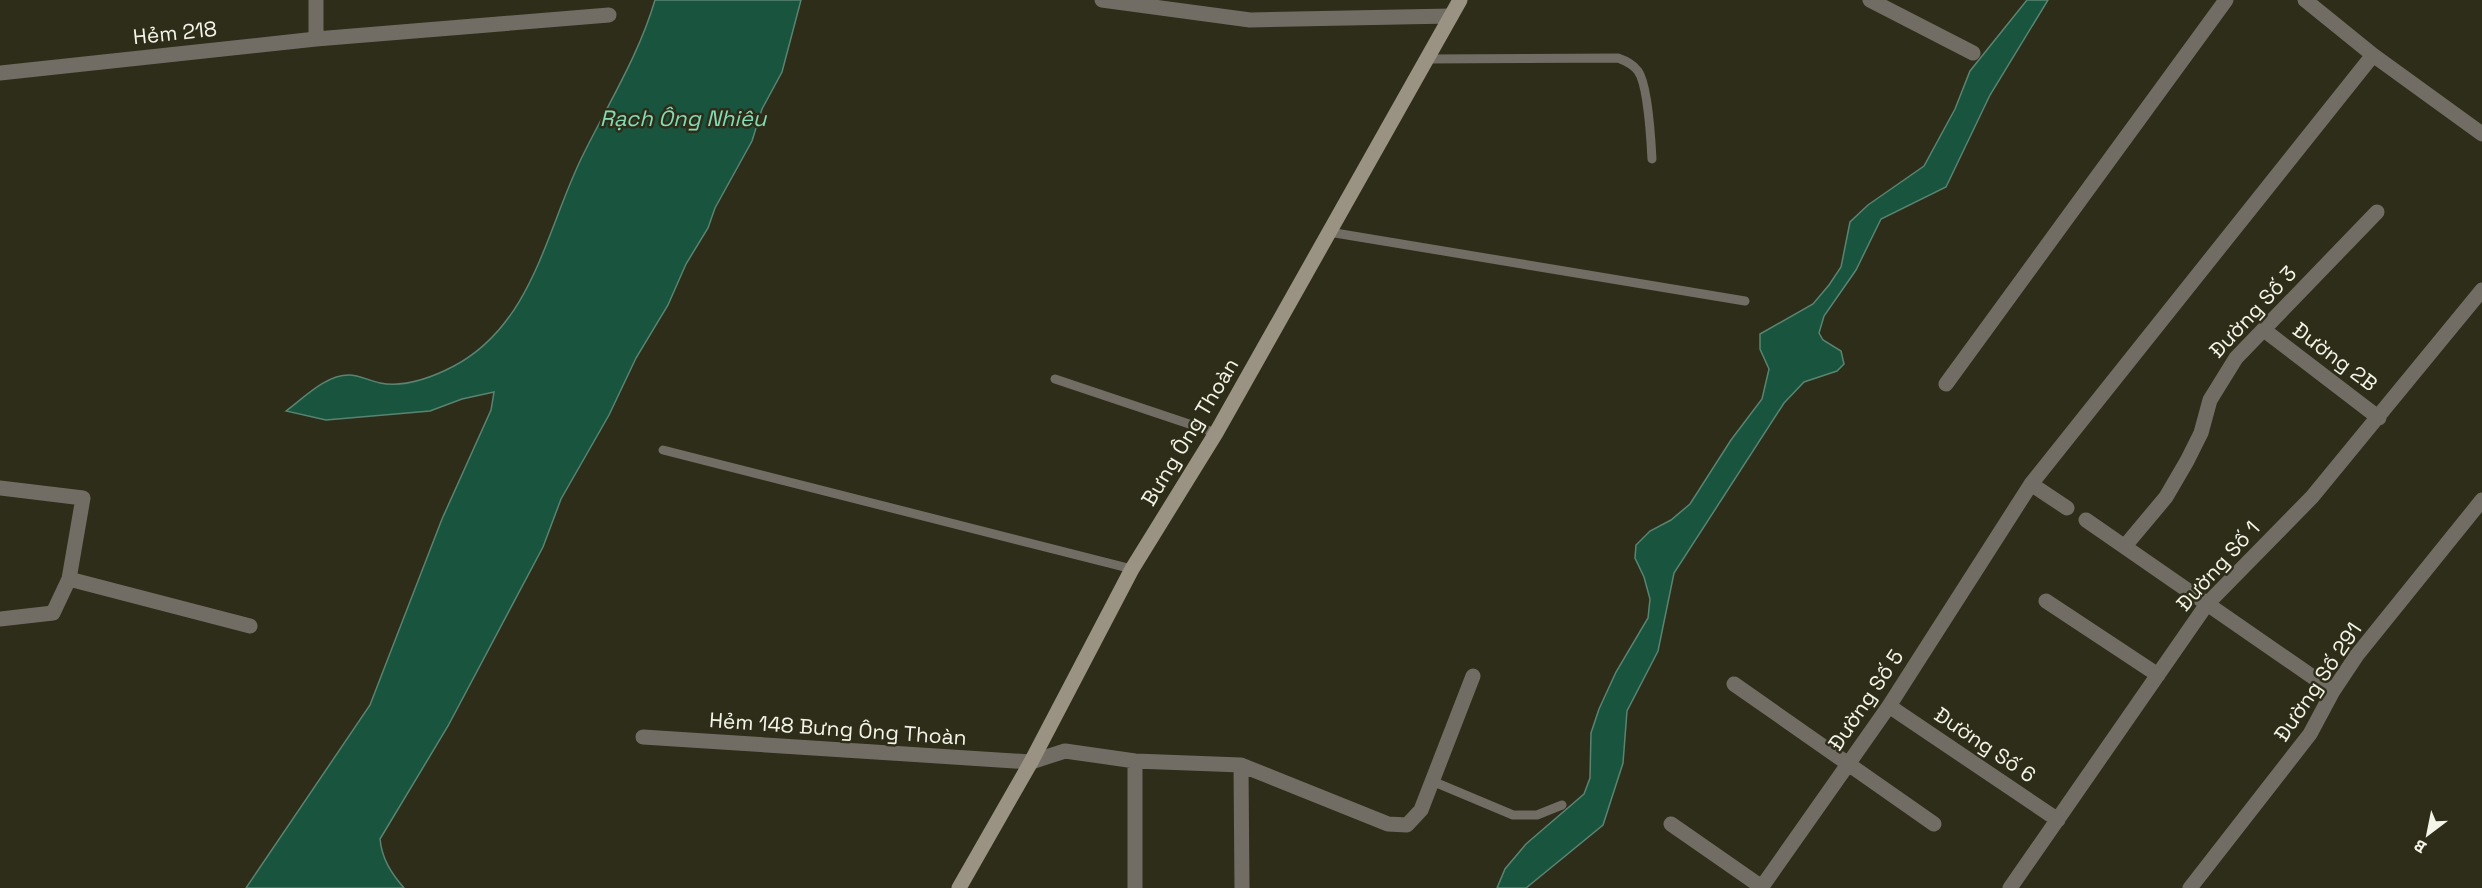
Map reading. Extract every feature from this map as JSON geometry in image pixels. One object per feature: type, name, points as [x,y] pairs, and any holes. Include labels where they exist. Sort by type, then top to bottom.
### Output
[{"type":"street","points":[[316,0],[316,39]]},
{"type":"street","points":[[1102,0],[1250,20],[1451,15]]},
{"type":"street","name":"Bưng Ông Thoàn","points":[[959,888],[1031,762],[1132,569],[1216,433],[1460,0]]},
{"type":"street","points":[[1870,0],[1972,54]]},
{"type":"street","points":[[1946,384],[2226,0]]},
{"type":"street","points":[[2305,0],[2373,55],[2482,134]]},
{"type":"street","name":"Hẻm 218","points":[[0,73],[316,39],[609,15]]},
{"type":"street","name":"Đường Số 5","points":[[1762,888],[1889,706],[2031,484],[2373,55]]},
{"type":"street","name":"Đường Số 3","points":[[2125,546],[2166,497],[2201,433],[2210,399],[2220,379],[2235,358],[2377,212]]},
{"type":"street","name":"Đường Số 1","points":[[2010,888],[2207,604],[2312,497],[2482,290]]},
{"type":"street","name":"Đường 2B","points":[[2264,330],[2379,418]]},
{"type":"street","points":[[2031,484],[2067,508]]},
{"type":"street","points":[[0,488],[83,498],[69,579],[52,613],[0,619]]},
{"type":"street","name":"Đường Số 291","points":[[2190,888],[2310,734],[2333,691],[2357,655],[2482,500]]},
{"type":"street","points":[[2086,520],[2333,691]]},
{"type":"street","points":[[69,579],[250,626]]},
{"type":"street","points":[[2046,602],[2158,675]]},
{"type":"street","points":[[1031,762],[1065,751],[1135,761],[1240,765],[1388,824],[1407,825],[1421,810],[1473,676]]},
{"type":"street","points":[[1734,684],[1934,824]]},
{"type":"street","name":"Đường Số 6","points":[[1889,706],[2058,820]]},
{"type":"street","name":"Hẻm 148 Bưng Ông Thoàn","points":[[643,737],[1031,762]]},
{"type":"street","points":[[1135,761],[1135,888]]},
{"type":"street","points":[[1240,765],[1242,888]]},
{"type":"street","points":[[1671,824],[1762,888]]},
{"type":"lane","points":[[1428,59],[1618,58],[1630,63],[1639,72],[1648,114],[1652,159]]},
{"type":"lane","points":[[1329,232],[1745,301]]},
{"type":"lane","points":[[1055,379],[1216,433]]},
{"type":"lane","points":[[663,450],[1132,569]]},
{"type":"lane","points":[[1432,781],[1512,815],[1524,817],[1537,815],[1562,805]]},
{"type":"water","name":"Rạch Ông Nhiêu","points":[[655,0],[801,0],[782,72],[762,109],[752,141],[715,208],[708,228],[686,264],[668,305],[636,358],[609,415],[561,499],[543,547],[448,726],[380,839],[388,865],[404,888],[246,888],[370,705],[442,519],[491,410],[494,392],[462,399],[430,411],[326,420],[286,411],[315,388],[340,376],[353,375],[380,383],[399,384],[418,381],[436,374],[454,366],[481,348],[502,326],[520,301],[534,273],[569,185],[640,41]]},
{"type":"water","points":[[2027,0],[2048,0],[1990,95],[1946,187],[1881,219],[1856,270],[1824,316],[1819,333],[1823,340],[1841,351],[1844,364],[1837,371],[1804,382],[1784,403],[1674,573],[1658,651],[1627,711],[1623,763],[1603,825],[1526,888],[1497,888],[1505,869],[1526,844],[1584,794],[1590,778],[1591,733],[1599,709],[1616,672],[1648,618],[1650,599],[1644,577],[1635,558],[1636,545],[1650,531],[1671,520],[1690,504],[1731,440],[1762,399],[1769,369],[1760,349],[1760,334],[1813,304],[1829,285],[1841,267],[1850,222],[1868,205],[1924,166],[1955,109],[1970,71]]}]
